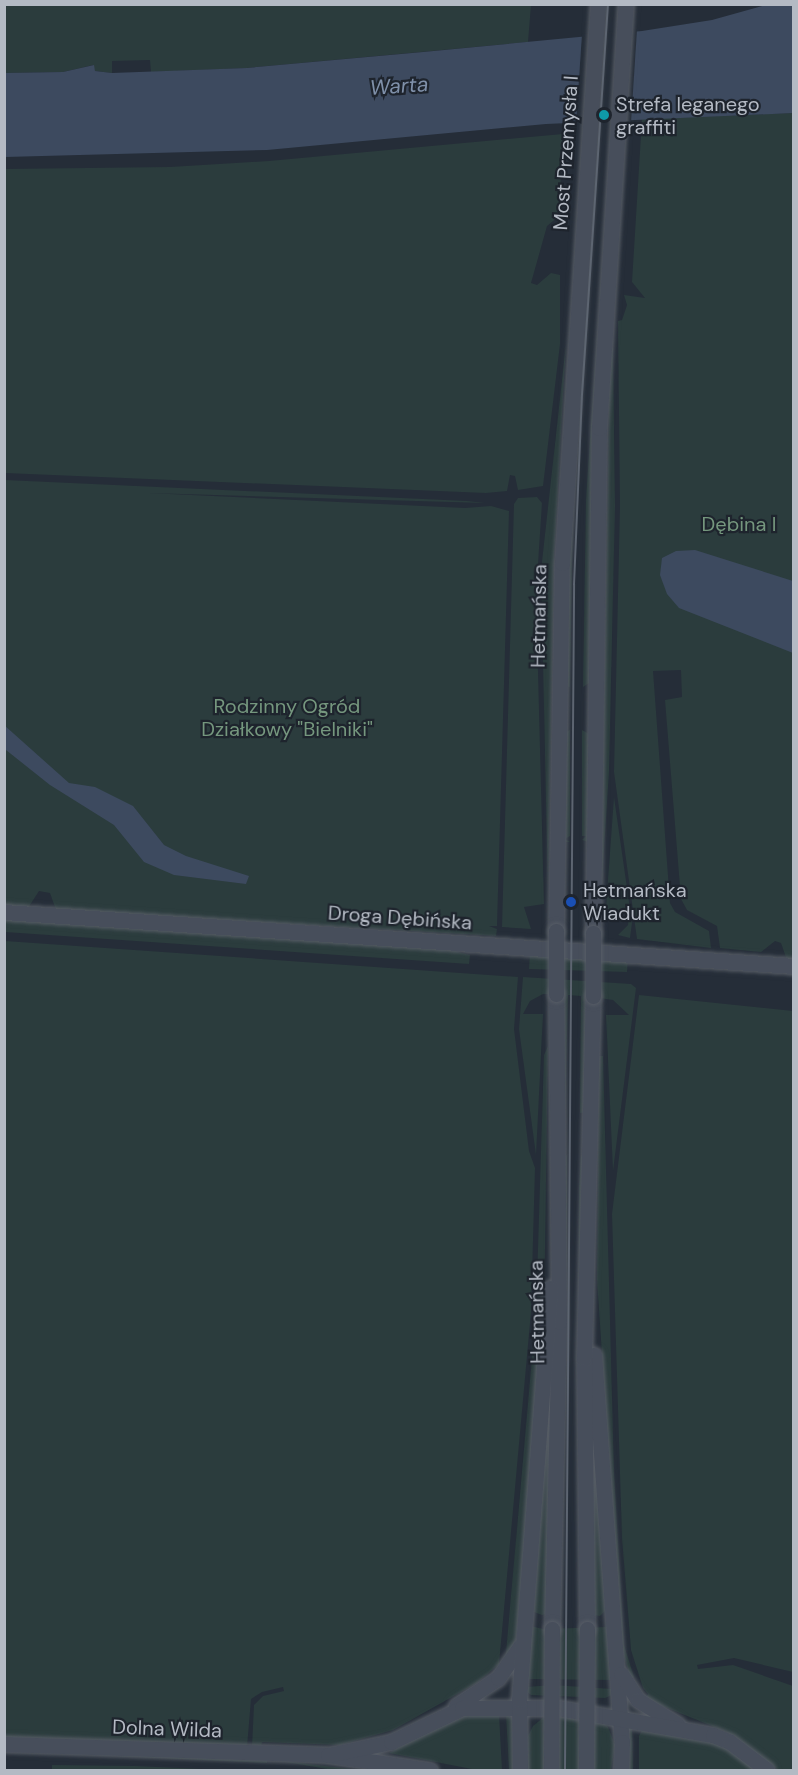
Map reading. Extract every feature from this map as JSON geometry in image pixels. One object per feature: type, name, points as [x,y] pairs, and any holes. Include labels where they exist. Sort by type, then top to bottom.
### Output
[{"type":"main road","name":"Most Przemysła I","points":[[577,303],[597,4]]},
{"type":"main road","points":[[586,1770],[587,1629],[584,1435],[593,996],[597,484],[605,305],[626,4]]},
{"type":"main road","name":"Hetmańska","points":[[551,1770],[552,1629],[559,1432],[556,1232],[556,931],[561,586],[577,303]]},
{"type":"main road","name":"Droga Dębińska","points":[[4,912],[794,966]]},
{"type":"main road","points":[[520,1770],[519,1708],[524,1631],[556,1232]]},
{"type":"main road","points":[[588,1261],[616,1655],[621,1770]]},
{"type":"main road","points":[[446,1713],[483,1690],[506,1670],[524,1631]]},
{"type":"main road","points":[[616,1655],[621,1677],[633,1695],[688,1730]]},
{"type":"main road","name":"Dolna Wilda","points":[[328,1755],[392,1742],[446,1713],[468,1707],[577,1709],[620,1717]]},
{"type":"main road","points":[[620,1717],[688,1730],[730,1742],[767,1770]]},
{"type":"main road","name":"Dolna Wilda","points":[[4,1744],[328,1755],[429,1770]]},
{"type":"green space","points":[[4,5],[531,5],[528,42],[247,68],[151,72],[150,60],[112,61],[112,73],[95,71],[93,65],[63,72],[5,73]]},
{"type":"green space","name":"Dębina I","points":[[793,113],[793,961],[787,960],[781,943],[775,941],[761,952],[720,948],[717,926],[687,910],[681,899],[665,700],[682,697],[681,670],[653,671],[670,903],[675,912],[709,931],[711,948],[637,939],[614,772],[620,506],[618,321],[622,320],[627,305],[624,295],[645,298],[632,282],[642,119]]},
{"type":"green space","points":[[563,134],[559,216],[547,226],[531,283],[537,285],[551,273],[560,275],[560,344],[543,486],[518,490],[515,476],[510,475],[507,491],[486,493],[5,473],[5,169],[170,167],[269,161]]},
{"type":"green space","points":[[599,305],[592,424],[589,683],[583,687],[586,499]]},
{"type":"green space","points":[[566,344],[554,558],[548,892],[541,571]]},
{"type":"green space","points":[[610,348],[613,348],[615,506],[609,771],[601,898]]},
{"type":"green space","points":[[577,416],[570,687],[567,686],[567,597]]},
{"type":"green space","name":"Rodzinny Ogród Działkowy \"Bielniki\"","points":[[5,480],[467,501],[485,503],[148,493],[465,508],[491,506],[509,511],[497,926],[489,926],[497,929],[496,936],[56,910],[50,893],[39,891],[28,908],[5,906]]},
{"type":"green space","points":[[537,497],[542,503],[536,594],[544,904],[524,907],[531,929],[502,927],[514,504],[518,498]]},
{"type":"green space","points":[[570,730],[570,836],[565,839],[570,842],[563,842],[566,732]]},
{"type":"green space","points":[[582,730],[589,734],[588,842],[582,840],[586,836],[582,836]]},
{"type":"green space","points":[[614,797],[632,923],[630,938],[618,935],[628,925],[629,912],[610,912],[606,908]]},
{"type":"green space","points":[[4,917],[435,946],[470,955],[469,964],[5,932]]},
{"type":"green space","points":[[5,941],[518,977],[514,1029],[529,1151],[535,1168],[531,1312],[499,1664],[477,1683],[393,1730],[340,1745],[262,1742],[261,1747],[252,1747],[254,1705],[263,1696],[284,1691],[283,1687],[262,1692],[251,1699],[247,1747],[5,1738]]},
{"type":"green space","points":[[530,953],[628,959],[627,972],[529,969]]},
{"type":"green space","points":[[523,977],[631,984],[636,988],[613,1171],[606,1015],[629,1015],[613,1000],[585,996],[585,1112],[580,1113],[581,996],[568,995],[565,1114],[564,995],[543,994],[530,1001],[523,1014],[543,1014],[536,1155],[519,1029]]},
{"type":"green space","points":[[639,995],[793,1011],[793,1672],[734,1658],[697,1665],[698,1669],[733,1665],[793,1686],[793,1770],[778,1770],[727,1732],[645,1699],[648,1694],[643,1688],[631,1650],[622,1538],[612,1214]]},
{"type":"green space","points":[[548,1046],[544,1314],[516,1639],[505,1664],[536,1313],[544,1055]]},
{"type":"green space","points":[[599,1056],[603,1056],[614,1473],[624,1645],[634,1677],[631,1680],[622,1650],[597,1280]]},
{"type":"green space","points":[[567,1155],[567,1289],[564,1289],[563,1156]]},
{"type":"green space","points":[[581,1155],[583,1156],[578,1383],[579,1187]]},
{"type":"green space","points":[[550,1377],[546,1614],[542,1615],[534,1612]]},
{"type":"green space","points":[[591,1378],[605,1611],[600,1616],[594,1615]]},
{"type":"green space","points":[[531,1626],[543,1629],[608,1627],[612,1680],[527,1679]]},
{"type":"green space","points":[[553,1685],[612,1689],[612,1695],[605,1698],[531,1695],[526,1691],[526,1687]]},
{"type":"green space","points":[[499,1714],[502,1770],[477,1770],[389,1753],[459,1715]]},
{"type":"green space","points":[[506,1714],[512,1719],[513,1770],[509,1770]]},
{"type":"green space","points":[[569,1715],[602,1722],[608,1727],[615,1745],[611,1770],[528,1770],[526,1740],[533,1726],[544,1717]]},
{"type":"green space","points":[[627,1725],[632,1726],[633,1770],[627,1770]]},
{"type":"green space","points":[[643,1728],[720,1744],[758,1770],[639,1770],[639,1736]]},
{"type":"green space","points":[[52,1753],[267,1760],[267,1763]]},
{"type":"green space","points":[[274,1760],[352,1769],[355,1770],[333,1770]]},
{"type":"green space","points":[[52,1765],[135,1766],[224,1770],[52,1770]]},
{"type":"water","name":"Warta","points":[[766,5],[793,5],[793,113],[546,124],[267,150],[5,157],[4,73],[63,72],[94,65],[95,71],[112,73],[247,68],[642,31],[712,20]]},
{"type":"water","points":[[695,550],[793,581],[793,653],[679,608],[667,594],[660,575],[662,558],[676,551]]},
{"type":"water","points":[[4,725],[69,783],[95,787],[133,806],[164,845],[186,856],[249,876],[246,884],[174,875],[144,862],[114,825],[50,785],[6,750]]},
{"type":"pier","points":[[637,29],[631,122],[576,125],[582,34]]},
{"type":"tram line","points":[[565,1770],[574,585],[582,395],[608,4]]},
{"type":"place","name":"Strefa leganego graffiti","points":[[604,115]]},
{"type":"place","name":"Hetmańska Wiadukt","points":[[571,902]]}]
